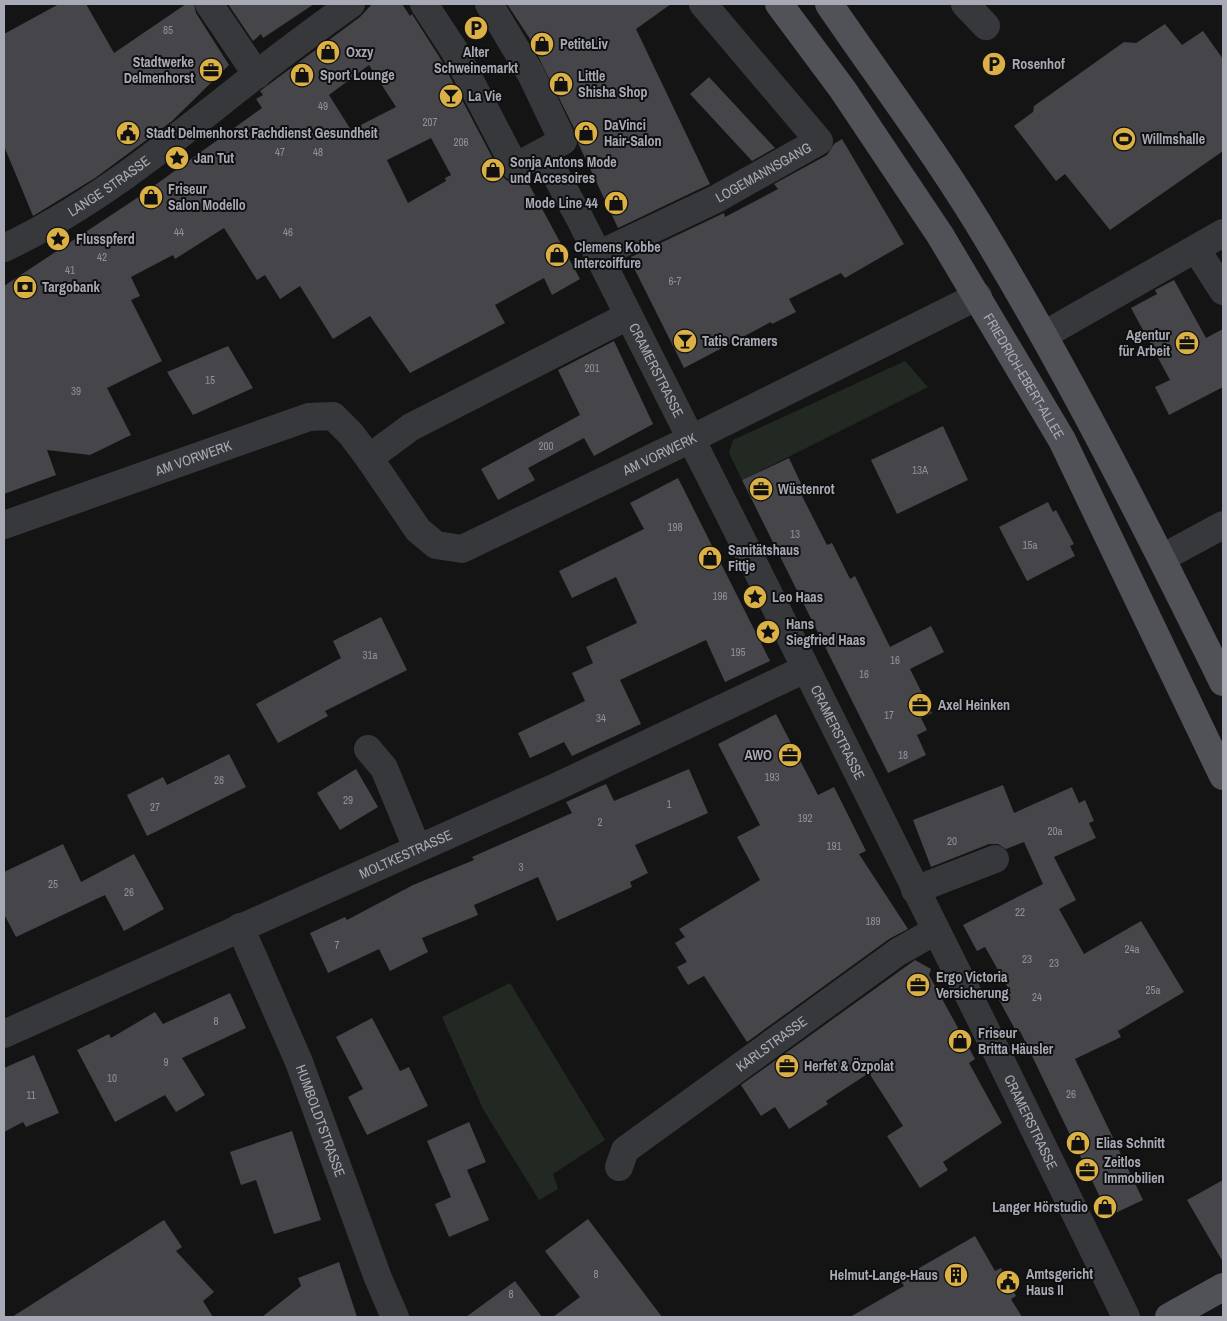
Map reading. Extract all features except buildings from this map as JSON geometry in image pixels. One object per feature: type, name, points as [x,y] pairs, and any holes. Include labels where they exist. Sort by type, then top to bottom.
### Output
[{"type":"main road","name":"FRIEDRICH-EBERT-ALLEE","points":[[779,4],[843,90],[978,296],[1062,440],[1223,776]]},
{"type":"main road","points":[[829,4],[926,144],[989,241],[1044,335],[1162,558],[1223,682]]},
{"type":"main road","points":[[1169,1317],[1223,1287]]},
{"type":"street","points":[[209,4],[257,74]]},
{"type":"street","name":"LANGE STRASSE","points":[[4,248],[41,231],[91,200],[189,129],[257,74],[351,4]]},
{"type":"street","points":[[424,4],[454,50],[515,167],[563,141],[531,74],[489,4]]},
{"type":"street","name":"LOGEMANNSGANG","points":[[598,256],[716,199],[819,141],[702,4]]},
{"type":"street","points":[[965,4],[986,26]]},
{"type":"street","name":"CRAMERSTRASSE","points":[[543,152],[691,439],[980,1018],[1126,1317]]},
{"type":"street","points":[[1044,335],[1223,233]]},
{"type":"street","points":[[1196,249],[1223,291]]},
{"type":"street","name":"AM VORWERK","points":[[4,525],[309,417],[333,416],[351,434],[369,458],[418,530],[436,545],[462,549],[691,439],[978,296]]},
{"type":"street","points":[[369,458],[411,427],[628,316]]},
{"type":"street","points":[[1162,558],[1223,525]]},
{"type":"street","name":"MOLTKESTRASSE","points":[[4,1034],[558,786],[805,669]]},
{"type":"street","points":[[368,749],[384,768],[418,848]]},
{"type":"street","points":[[915,890],[995,858]]},
{"type":"street","name":"HUMBOLDTSTRASSE","points":[[240,927],[300,1062],[378,1278],[395,1317]]},
{"type":"street","name":"KARLSTRASSE","points":[[619,1167],[625,1150],[898,952],[935,931]]},
{"type":"shaded area","points":[[905,361],[928,387],[742,480],[729,453],[733,440]]},
{"type":"shaded area","points":[[510,983],[605,1140],[553,1174],[558,1189],[539,1200],[483,1109],[442,1017]]},
{"type":"place","name":"Alter Schweinemarkt","points":[[476,28]]},
{"type":"place","name":"PetiteLiv","points":[[542,44]]},
{"type":"place","name":"Oxzy","points":[[328,52]]},
{"type":"place","name":"Rosenhof","points":[[994,64]]},
{"type":"place","name":"Stadtwerke Delmenhorst","points":[[211,70]]},
{"type":"place","name":"Sport Lounge","points":[[302,75]]},
{"type":"place","name":"Little Shisha Shop","points":[[561,84]]},
{"type":"place","name":"La Vie","points":[[451,96]]},
{"type":"place","name":"Stadt Delmenhorst Fachdienst Gesundheit","points":[[128,133]]},
{"type":"place","name":"DaVinci Hair-Salon","points":[[586,133]]},
{"type":"place","name":"Willmshalle","points":[[1124,139]]},
{"type":"place","name":"Jan Tut","points":[[177,158]]},
{"type":"place","name":"Sonja Antons Mode und Accesoires","points":[[493,170]]},
{"type":"place","name":"Friseur Salon Modello","points":[[151,197]]},
{"type":"place","name":"Mode Line 44","points":[[616,203]]},
{"type":"place","name":"Flusspferd","points":[[58,239]]},
{"type":"place","name":"Clemens Kobbe Intercoiffure","points":[[557,255]]},
{"type":"place","name":"Targobank","points":[[25,287]]},
{"type":"place","name":"Tatis Cramers","points":[[685,341]]},
{"type":"place","name":"Agentur für Arbeit","points":[[1187,343]]},
{"type":"place","name":"Wüstenrot","points":[[761,489]]},
{"type":"place","name":"Sanitätshaus Fittje","points":[[710,558]]},
{"type":"place","name":"Leo Haas","points":[[755,597]]},
{"type":"place","name":"Hans Siegfried Haas","points":[[768,632]]},
{"type":"place","name":"Axel Heinken","points":[[920,705]]},
{"type":"place","name":"AWO","points":[[790,755]]},
{"type":"place","name":"Ergo Victoria Versicherung","points":[[918,985]]},
{"type":"place","name":"Friseur Britta Häusler","points":[[960,1041]]},
{"type":"place","name":"Herfet & Özpolat","points":[[787,1066]]},
{"type":"place","name":"Elias Schnitt","points":[[1078,1143]]},
{"type":"place","name":"Zeitlos Immobilien","points":[[1087,1170]]},
{"type":"place","name":"Langer Hörstudio","points":[[1105,1207]]},
{"type":"place","name":"Helmut-Lange-Haus","points":[[956,1275]]},
{"type":"place","name":"Amtsgericht Haus II","points":[[1008,1282]]}]
